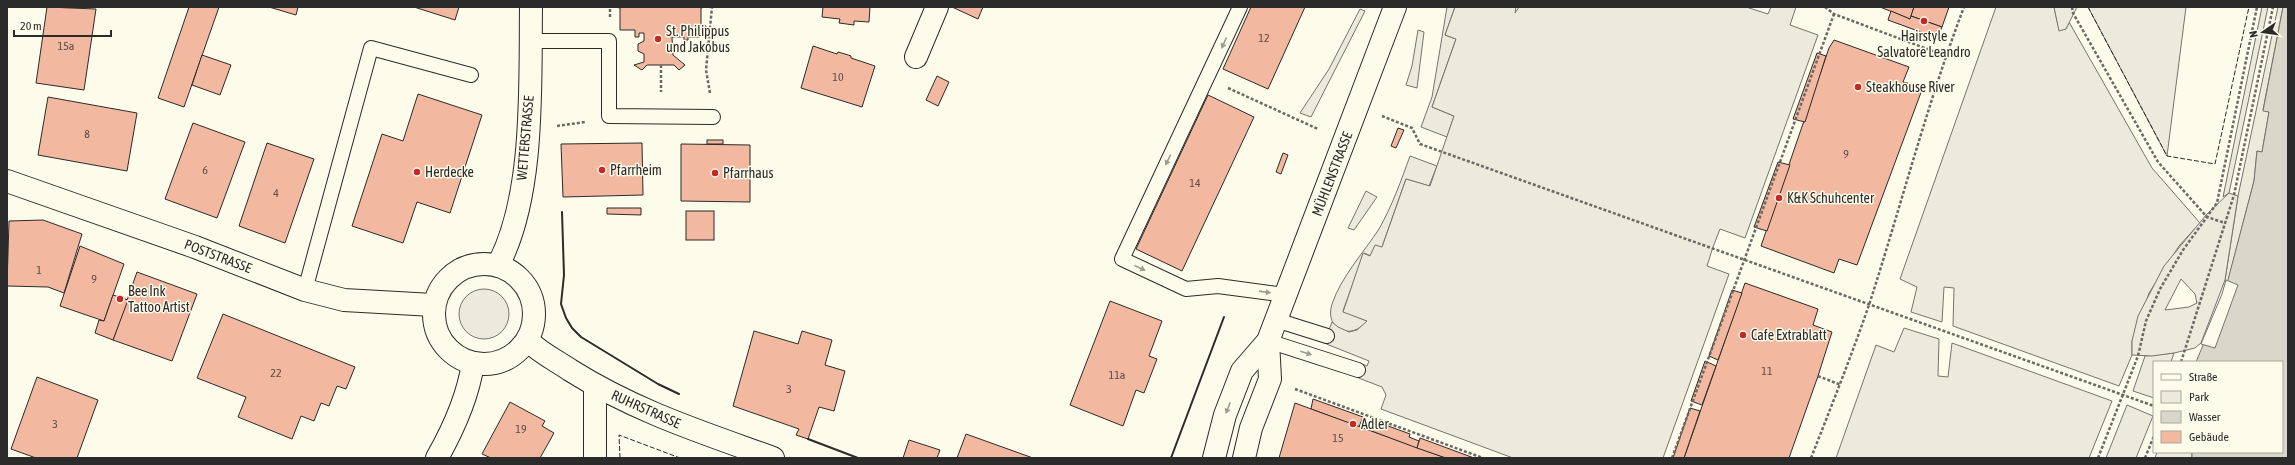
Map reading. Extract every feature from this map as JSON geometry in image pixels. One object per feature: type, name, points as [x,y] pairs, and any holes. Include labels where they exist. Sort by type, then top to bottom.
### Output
[{"type":"main road","name":"WETTERSTRASSE","points":[[498,265],[517,219],[528,128],[531,7]]},
{"type":"main road","points":[[916,57],[937,7]]},
{"type":"main road","name":"MÜHLENSTRASSE","points":[[1214,458],[1225,415],[1242,371],[1268,341],[1395,7]]},
{"type":"main road","name":"POSTSTRASSE","points":[[7,181],[195,247],[305,290],[344,300],[433,305]]},
{"type":"main road","points":[[480,263],[498,265],[510,270],[526,286],[533,302],[534,319],[528,341],[515,354],[499,362],[473,363],[460,358],[445,346],[435,328],[433,305],[441,287],[453,273],[464,267],[480,263]]},
{"type":"main road","name":"RUHRSTRASSE","points":[[528,341],[541,353],[595,386],[649,413],[773,458]]},
{"type":"main road","name":"MÜHLENSTRASSE","points":[[1244,458],[1251,428],[1270,379],[1268,341]]},
{"type":"main road","points":[[441,451],[460,411],[470,380],[473,363]]},
{"type":"main road","points":[[595,386],[595,458]]},
{"type":"lane","points":[[1240,7],[1122,259],[1186,289],[1218,286],[1285,295]]},
{"type":"lane","points":[[530,41],[609,41],[609,116],[714,117]]},
{"type":"lane","points":[[305,290],[371,48],[470,75]]},
{"type":"lane","points":[[1276,320],[1327,336]]},
{"type":"lane","points":[[1268,341],[1358,370]]},
{"type":"path","points":[[712,7],[706,70],[714,117]]},
{"type":"path","points":[[1825,7],[1834,14],[1946,56]]},
{"type":"path","points":[[1811,458],[1841,385],[1869,304],[1946,56],[1964,7]]},
{"type":"path","points":[[2072,7],[2073,13],[2158,162],[2207,217],[2225,223]]},
{"type":"path","points":[[2098,458],[2138,356],[2146,321],[2160,289],[2183,250],[2217,203],[2257,7]]},
{"type":"path","points":[[2181,361],[2234,195],[2273,7]]},
{"type":"path","points":[[1672,458],[1834,14]]},
{"type":"path","points":[[1207,79],[1344,141]]},
{"type":"path","points":[[1357,107],[1412,128],[1420,144],[1713,247],[1743,260],[1869,304],[2054,372],[2123,394],[2153,406]]},
{"type":"path","points":[[528,128],[571,126],[609,116]]},
{"type":"path","points":[[1818,376],[1841,385]]},
{"type":"path","points":[[1270,379],[1483,458]]},
{"type":"path","points":[[2146,458],[2153,439]]},
{"type":"green space","points":[[1447,7],[1455,7],[1445,35],[1456,39],[1432,107],[1454,116],[1447,137],[1421,127],[1432,97]]},
{"type":"green space","points":[[1996,7],[2054,7],[2058,25],[2066,29],[2069,22],[2152,168],[2200,223],[2179,246],[2149,293],[2132,341],[2132,355],[2119,386],[1953,326],[1954,288],[1944,287],[1942,322],[1911,312],[1917,287],[1900,279]]},
{"type":"green space","points":[[2088,7],[2186,7],[2167,156]]},
{"type":"green space","points":[[2262,7],[2268,7],[2229,193],[2223,197]]},
{"type":"green space","points":[[2278,7],[2283,7],[2263,110],[2269,112],[2262,152],[2257,151],[2254,181],[2228,281],[2225,280],[2238,196]]},
{"type":"green space","points":[[1360,9],[1365,11],[1311,117],[1300,113],[1329,69]]},
{"type":"green space","points":[[1418,30],[1424,32],[1417,88],[1406,85],[1412,66]]},
{"type":"green space","points":[[1410,156],[1437,166],[1429,186],[1406,179],[1382,247],[1371,256],[1364,253],[1343,311],[1367,321],[1361,327],[1354,330],[1340,330],[1335,326],[1331,313],[1332,304],[1336,294],[1347,274],[1384,220]]},
{"type":"green space","points":[[1366,191],[1377,197],[1354,230],[1348,228]]},
{"type":"green space","points":[[479,289],[489,289],[502,296],[509,309],[509,319],[502,332],[489,339],[479,339],[470,335],[463,328],[459,319],[459,309],[463,300],[470,293]]},
{"type":"green space","points":[[1904,328],[1939,339],[1938,376],[1948,377],[1952,343],[2112,401],[2089,458],[1836,458],[1876,345],[1894,352]]},
{"type":"green space","points":[[2174,353],[2171,361],[2153,361],[2153,398],[2133,391],[2145,356]]},
{"type":"green space","points":[[2127,405],[2153,416],[2136,458],[2106,458]]},
{"type":"green space","points":[[2157,453],[2192,453],[2192,458],[2155,458]]},
{"type":"shaded area","points":[[1455,7],[1516,7],[1515,13],[1519,7],[1746,7],[1768,14],[1771,7],[1796,7],[1790,25],[1818,35],[1745,238],[1720,229],[1713,247],[1707,266],[1729,274],[1663,458],[1513,458],[1381,409],[1386,395],[1382,387],[1356,377],[1360,363],[1367,366],[1369,361],[1324,343],[1332,322],[1338,327],[1349,332],[1357,330],[1367,321],[1343,312],[1363,253],[1370,256],[1375,245],[1382,247],[1406,179],[1430,186],[1454,116],[1432,107],[1456,39],[1445,35]]},
{"type":"shaded area","points":[[2054,7],[2077,7],[2066,29],[2059,31]]},
{"type":"shaded area","points":[[2229,193],[2238,196],[2225,280],[2201,343],[2195,348],[2174,353],[2152,356],[2132,355],[2132,341],[2138,316],[2164,266],[2206,215]],"holes":[[[2181,279],[2195,294],[2197,303],[2189,307],[2165,310]]]},
{"type":"water","points":[[2283,7],[2288,7],[2288,458],[2192,458],[2192,453],[2283,453],[2283,361],[2196,361],[2224,295],[2254,181],[2257,151],[2262,152],[2269,112],[2263,111]]},
{"type":"pier","points":[[2226,280],[2238,285],[2215,348],[2201,344],[2222,294]]},
{"type":"building","points":[[47,7],[96,9],[84,90],[36,83]]},
{"type":"building","points":[[189,7],[219,7],[184,107],[158,98]]},
{"type":"building","points":[[269,7],[298,7],[296,15]]},
{"type":"building","points":[[414,7],[459,7],[455,20]]},
{"type":"building","name":"St. Philippus und Jakobus","points":[[615,7],[706,7],[701,8],[701,26],[706,26],[706,31],[701,31],[700,37],[688,37],[688,40],[684,40],[684,37],[672,37],[673,55],[685,65],[679,70],[674,65],[647,65],[642,70],[634,65],[644,62],[644,54],[638,51],[638,44],[644,41],[644,33],[639,33],[639,37],[635,37],[635,30],[620,30],[620,8]]},
{"type":"building","points":[[823,7],[870,7],[869,22],[854,21],[854,25],[839,23],[840,19],[822,17]]},
{"type":"building","points":[[952,7],[983,7],[978,19]]},
{"type":"building","points":[[1251,7],[1305,7],[1268,89],[1223,69]]},
{"type":"building","points":[[1880,7],[1914,7],[1910,19]]},
{"type":"building","points":[[1914,7],[1949,7],[1942,27],[1911,16]]},
{"type":"building","points":[[1891,11],[1910,19],[1911,16],[1942,27],[1937,38],[1888,20]]},
{"type":"building","points":[[1834,40],[1909,67],[1903,82],[1923,87],[1857,265],[1839,259],[1834,273],[1761,246],[1829,48]]},
{"type":"building","points":[[813,46],[837,54],[838,52],[845,54],[851,56],[851,58],[875,66],[862,107],[801,88]]},
{"type":"building","points":[[1817,53],[1826,56],[1805,122],[1793,119]]},
{"type":"building","points":[[202,55],[231,65],[220,95],[192,85]]},
{"type":"building","points":[[937,76],[949,82],[938,106],[926,100]]},
{"type":"building","name":"Herdecke","points":[[418,94],[482,115],[450,213],[417,202],[403,243],[352,226],[382,134],[403,141]]},
{"type":"building","points":[[1208,95],[1254,117],[1182,271],[1136,249]]},
{"type":"building","points":[[48,97],[137,113],[127,171],[38,155]]},
{"type":"building","points":[[193,123],[245,142],[217,218],[165,199]]},
{"type":"building","points":[[1398,128],[1404,130],[1396,148],[1391,146]]},
{"type":"building","points":[[707,140],[723,140],[723,144],[707,144]]},
{"type":"building","points":[[267,143],[314,159],[285,243],[239,226]]},
{"type":"building","name":"Pfarrheim","points":[[642,143],[643,195],[563,197],[561,144]]},
{"type":"building","name":"Pfarrhaus","points":[[681,144],[750,145],[750,202],[681,201]]},
{"type":"building","points":[[1283,153],[1288,155],[1281,174],[1276,172]]},
{"type":"building","points":[[1778,162],[1790,165],[1767,231],[1754,227]]},
{"type":"building","points":[[607,208],[641,208],[641,215],[607,214]]},
{"type":"building","points":[[686,211],[714,211],[714,240],[686,240]]},
{"type":"building","points":[[43,220],[82,234],[64,293],[48,287],[7,286],[9,221]]},
{"type":"building","points":[[80,246],[124,264],[104,321],[60,306]]},
{"type":"building","points":[[137,272],[197,294],[172,361],[113,340]]},
{"type":"building","points":[[1745,283],[1818,309],[1813,325],[1832,332],[1818,376],[1789,458],[1684,458]]},
{"type":"building","points":[[1732,290],[1742,293],[1718,360],[1709,356]]},
{"type":"building","points":[[113,295],[128,300],[113,340],[95,333],[99,320],[104,321]]},
{"type":"building","points":[[1110,301],[1162,321],[1149,356],[1157,359],[1144,393],[1136,390],[1123,426],[1070,405]]},
{"type":"building","points":[[223,314],[355,367],[346,389],[337,386],[329,406],[321,403],[314,421],[301,416],[292,439],[238,417],[246,397],[197,378]]},
{"type":"building","points":[[754,331],[798,344],[802,331],[832,340],[825,365],[845,371],[834,411],[819,407],[808,439],[796,435],[799,429],[733,406]]},
{"type":"building","points":[[1705,361],[1716,366],[1702,405],[1691,401]]},
{"type":"building","points":[[37,377],[98,400],[77,458],[36,458],[11,449]]},
{"type":"building","points":[[1313,399],[1363,417],[1359,427],[1311,409]]},
{"type":"building","points":[[510,402],[545,421],[542,426],[554,433],[540,458],[491,458],[482,454]]},
{"type":"building","points":[[1295,403],[1322,413],[1446,458],[1279,458]]},
{"type":"building","points":[[1690,408],[1700,411],[1684,458],[1673,458]]},
{"type":"building","points":[[1372,420],[1410,434],[1409,437],[1419,441],[1417,448],[1369,430]]},
{"type":"building","points":[[966,434],[1033,458],[957,458]]},
{"type":"building","points":[[1420,438],[1474,458],[1446,458],[1417,448]]},
{"type":"building","points":[[909,440],[940,450],[937,458],[903,458]]},
{"type":"fence","points":[[2088,7],[2167,156],[2215,164],[2249,7]]},
{"type":"fence","points":[[620,458],[619,435],[680,458]]},
{"type":"wall","points":[[562,212],[564,275],[561,304],[566,318],[572,328],[581,337],[658,384],[679,394]]},
{"type":"wall","points":[[1171,458],[1224,317]]},
{"type":"wall","points":[[808,439],[858,458]]},
{"type":"place","name":"Hairstyle Salvatore Leandro","points":[[1924,21]]},
{"type":"place","name":"St. Philippus und Jakobus","points":[[658,39]]},
{"type":"place","name":"Steakhouse River","points":[[1858,87]]},
{"type":"place","name":"Pfarrheim","points":[[602,170]]},
{"type":"place","name":"Herdecke","points":[[417,172]]},
{"type":"place","name":"Pfarrhaus","points":[[715,173]]},
{"type":"place","name":"K&K Schuhcenter","points":[[1779,198]]},
{"type":"place","name":"Bee Ink Tattoo Artist","points":[[120,299]]},
{"type":"place","name":"Cafe Extrablatt","points":[[1743,335]]},
{"type":"place","name":"Adler","points":[[1353,424]]}]
